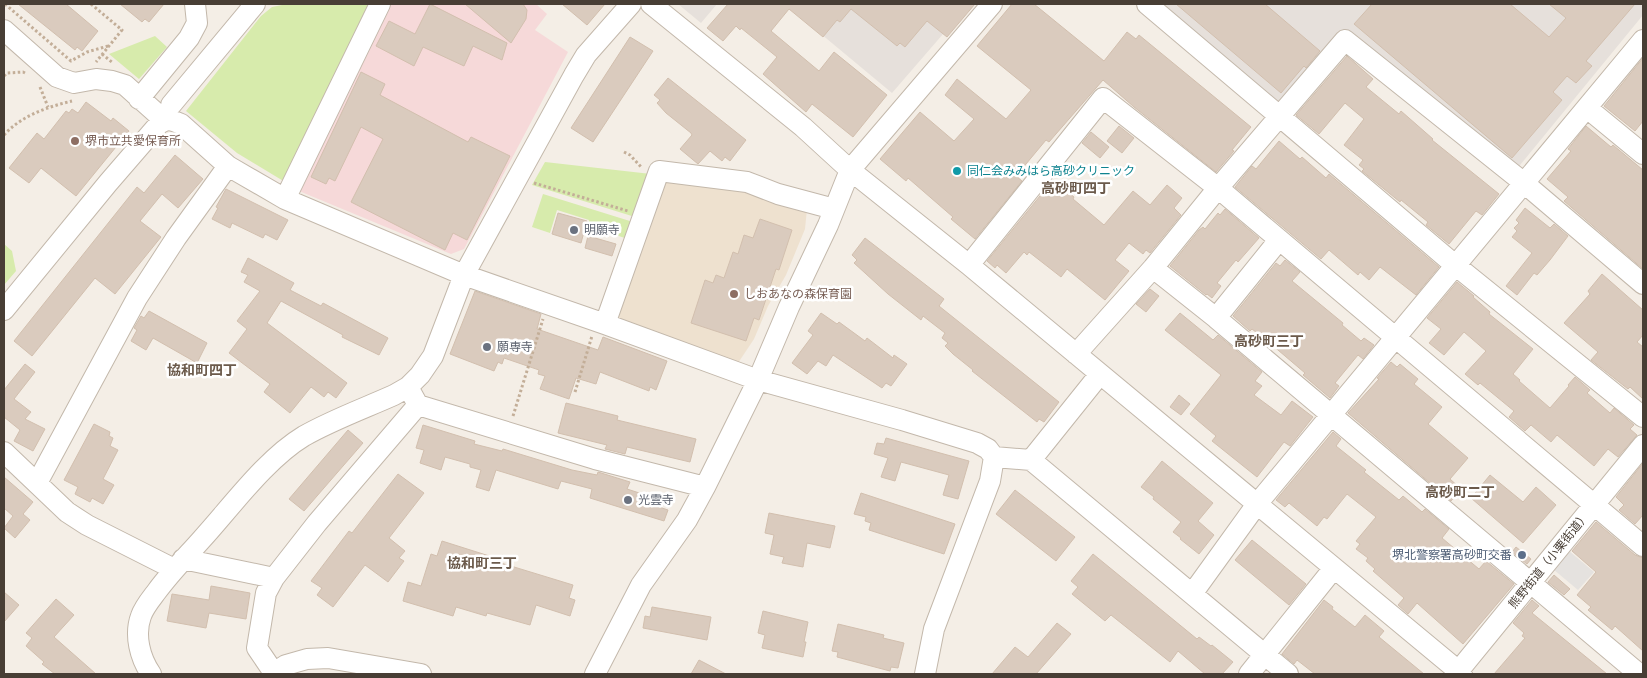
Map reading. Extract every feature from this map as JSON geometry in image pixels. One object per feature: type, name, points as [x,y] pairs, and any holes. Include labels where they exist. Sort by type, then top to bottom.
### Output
[{"type":"street","points":[[139,99],[189,38],[197,23],[195,4]]},
{"type":"street","points":[[4,310],[255,4]]},
{"type":"street","points":[[285,199],[380,4]]},
{"type":"street","points":[[151,674],[145,665],[138,632],[140,617],[147,604],[179,564],[258,476],[283,451],[304,436],[408,387],[420,375],[432,356],[464,276],[586,55],[631,4]]},
{"type":"street","points":[[651,4],[803,127],[850,170],[969,265],[1459,673]]},
{"type":"street","points":[[594,674],[642,585],[687,520],[705,487],[758,380],[850,170],[992,4]]},
{"type":"street","points":[[1147,4],[1456,265],[1643,417]]},
{"type":"street","points":[[4,30],[57,77],[74,83],[93,80],[112,81],[125,86],[139,99],[167,112],[172,120],[181,124],[228,166],[285,199],[464,276],[548,304],[758,380],[892,417],[977,443],[988,449],[994,457],[990,481],[934,629],[925,674]]},
{"type":"street","points":[[1076,354],[1153,268],[1218,188],[1345,40],[1524,183],[1643,284]]},
{"type":"street","points":[[1192,594],[1257,504],[1643,40]]},
{"type":"street","points":[[969,265],[1103,98],[1218,188],[1643,546]]},
{"type":"street","points":[[1587,108],[1643,154]]},
{"type":"street","points":[[37,483],[137,298],[176,238],[228,166]]},
{"type":"street","points":[[601,323],[659,172],[747,182],[778,194],[834,209]]},
{"type":"street","points":[[1216,318],[1279,240]]},
{"type":"street","points":[[1153,268],[1216,318],[1639,674]]},
{"type":"street","points":[[1031,460],[1100,374]]},
{"type":"street","points":[[408,387],[418,405],[595,459],[705,487]]},
{"type":"street","points":[[418,405],[317,523],[274,578],[266,593],[256,648],[273,674],[286,665],[307,659],[328,658],[421,674]]},
{"type":"street","name":"熊野街道（小栗街道）","points":[[1459,673],[1643,445]]},
{"type":"street","points":[[4,452],[67,512],[87,525],[179,564],[274,578]]},
{"type":"street","points":[[994,457],[1031,460],[1288,674]]},
{"type":"street","points":[[1249,674],[1334,568]]},
{"type":"path","points":[[5,4],[71,61],[87,52],[108,46]]},
{"type":"path","points":[[91,4],[122,30],[92,67],[93,80]]},
{"type":"path","points":[[5,73],[23,72],[29,76]]},
{"type":"path","points":[[40,85],[48,107]]},
{"type":"path","points":[[4,135],[13,125],[48,107],[77,100]]},
{"type":"path","points":[[624,152],[630,155],[644,170]]},
{"type":"path","points":[[531,182],[643,215]]},
{"type":"path","points":[[508,432],[548,304]]},
{"type":"path","points":[[575,392],[601,323]]},
{"type":"shaded area","points":[[387,4],[536,4],[547,14],[535,30],[568,52],[464,249],[451,254],[299,191]]},
{"type":"shaded area","points":[[678,4],[717,4],[701,23]]},
{"type":"shaded area","points":[[785,4],[969,4],[892,93]]},
{"type":"shaded area","points":[[1160,4],[1643,4],[1643,15],[1516,170],[1344,30],[1280,104]]},
{"type":"shaded area","points":[[662,182],[744,185],[807,209],[805,229],[786,275],[768,306],[754,339],[738,363],[614,319]]},
{"type":"shaded area","points":[[1569,551],[1594,572],[1578,590],[1553,569]]},
{"type":"green space","points":[[287,4],[370,4],[285,182],[237,153],[186,111],[261,16],[272,7]]},
{"type":"green space","points":[[155,36],[167,47],[139,79],[109,54]]},
{"type":"green space","points":[[545,162],[651,174],[635,217],[532,185]]},
{"type":"green space","points":[[543,194],[633,222],[628,239],[588,226],[589,220],[557,210],[550,233],[532,227]]},
{"type":"green space","points":[[4,244],[12,251],[16,271],[4,285]]},
{"type":"building","points":[[18,4],[66,4],[98,31],[82,51],[77,47],[75,50]]},
{"type":"building","points":[[120,4],[164,4],[149,22],[145,19],[142,22]]},
{"type":"building","points":[[430,4],[507,43],[502,60],[473,46],[464,66],[423,47],[414,66],[376,46],[389,21],[415,34]]},
{"type":"building","points":[[465,4],[523,4],[527,10],[526,19],[511,43]]},
{"type":"building","points":[[562,4],[605,4],[587,25]]},
{"type":"building","points":[[728,4],[975,4],[947,37],[927,21],[905,47],[900,43],[897,46],[851,9],[840,22],[837,20],[823,37],[789,9],[771,31],[819,71],[834,52],[887,95],[853,137],[812,104],[806,112],[763,74],[777,57],[741,28],[740,30],[736,26],[723,41],[707,28]]},
{"type":"building","points":[[1012,4],[1034,4],[1104,61],[1127,32],[1136,39],[1139,35],[1251,127],[1216,172],[1103,80],[1049,142],[1046,140],[1016,176],[1022,181],[975,239],[908,178],[906,181],[880,159],[920,112],[954,141],[974,119],[945,95],[957,79],[1006,119],[1031,90],[977,46]]},
{"type":"building","points":[[1176,4],[1265,4],[1320,51],[1306,68],[1304,66],[1281,93]]},
{"type":"building","points":[[1372,4],[1510,4],[1549,37],[1566,18],[1549,4],[1635,4],[1586,61],[1592,66],[1576,83],[1567,76],[1553,92],[1562,100],[1512,158],[1354,24]]},
{"type":"building","points":[[630,37],[653,51],[593,142],[571,128]]},
{"type":"building","points":[[1347,56],[1373,79],[1366,87],[1399,114],[1401,111],[1432,140],[1499,194],[1482,215],[1476,211],[1449,244],[1426,225],[1428,222],[1362,171],[1364,169],[1359,165],[1363,160],[1344,145],[1364,119],[1345,103],[1319,134],[1296,115]]},
{"type":"building","points":[[1643,58],[1643,121],[1635,131],[1604,106]]},
{"type":"building","points":[[361,72],[385,84],[380,95],[468,142],[471,137],[510,156],[467,240],[453,233],[445,250],[351,202],[383,139],[361,127],[335,181],[329,178],[326,184],[311,177]]},
{"type":"building","points":[[668,78],[746,140],[730,161],[725,157],[722,161],[710,151],[698,164],[680,149],[692,135],[666,113],[657,103],[660,100],[654,95]]},
{"type":"building","points":[[86,102],[111,121],[113,118],[129,131],[76,196],[41,168],[29,183],[9,168],[37,133],[44,139],[66,111],[69,113],[72,109],[78,113]]},
{"type":"building","points":[[1119,126],[1134,138],[1122,153],[1107,141]]},
{"type":"building","points":[[1586,126],[1643,170],[1643,269],[1564,201],[1568,197],[1547,179],[1571,151],[1568,149]]},
{"type":"building","points":[[1091,132],[1109,147],[1100,158],[1082,143]]},
{"type":"building","points":[[1279,141],[1300,159],[1302,157],[1326,178],[1329,174],[1439,267],[1416,295],[1380,267],[1369,280],[1360,272],[1358,275],[1329,250],[1321,259],[1235,187],[1252,166],[1256,169]]},
{"type":"building","points":[[175,155],[203,179],[178,208],[162,194],[140,221],[161,237],[115,294],[95,278],[32,356],[14,341],[137,187],[144,193]]},
{"type":"building","points":[[1053,180],[1104,225],[1133,191],[1150,205],[1167,185],[1182,198],[1174,208],[1181,215],[1150,253],[1146,250],[1143,254],[1129,243],[1115,260],[1129,271],[1105,300],[1067,269],[1061,277],[1029,252],[1027,255],[1024,252],[1006,273],[997,265],[995,268],[987,261]]},
{"type":"building","points":[[226,189],[288,220],[277,240],[265,234],[263,238],[232,223],[230,228],[212,219]]},
{"type":"building","points":[[1525,208],[1550,228],[1554,224],[1568,236],[1550,260],[1537,275],[1534,273],[1517,295],[1506,286],[1532,253],[1512,237],[1517,231],[1514,228],[1519,223],[1516,220]]},
{"type":"building","points":[[1225,209],[1259,238],[1238,262],[1236,260],[1217,283],[1221,286],[1212,298],[1170,266],[1199,230],[1203,227],[1205,229],[1218,213],[1220,215]]},
{"type":"building","points":[[558,213],[587,221],[581,243],[552,234]]},
{"type":"building","points":[[760,219],[792,230],[779,270],[776,269],[759,320],[754,318],[746,341],[691,323],[705,280],[713,283],[716,275],[724,278],[733,252],[738,254],[744,235],[753,238]]},
{"type":"building","points":[[588,236],[616,244],[612,256],[585,248]]},
{"type":"building","points":[[865,238],[944,299],[939,306],[1059,402],[1044,422],[1039,419],[1037,422],[972,371],[945,346],[948,343],[942,338],[945,333],[923,316],[921,320],[888,294],[854,263],[857,260],[852,255]]},
{"type":"building","points":[[248,258],[294,283],[290,290],[321,306],[323,303],[388,338],[379,355],[342,337],[343,335],[281,301],[267,323],[347,383],[336,398],[328,392],[324,397],[311,387],[290,413],[264,392],[270,384],[229,353],[247,329],[237,321],[260,291],[244,282],[248,275],[241,272]]},
{"type":"building","points":[[1285,260],[1300,272],[1292,281],[1343,323],[1342,325],[1361,341],[1364,338],[1374,345],[1363,359],[1358,355],[1335,383],[1339,386],[1330,398],[1303,375],[1305,373],[1265,339],[1252,329],[1250,331],[1233,316],[1276,263],[1280,266]]},
{"type":"building","points":[[1602,274],[1643,310],[1643,335],[1637,342],[1643,347],[1643,399],[1630,387],[1628,389],[1591,360],[1598,352],[1564,323],[1590,294],[1588,291]]},
{"type":"building","points":[[1457,282],[1490,312],[1489,314],[1533,349],[1513,374],[1550,408],[1575,377],[1590,390],[1587,393],[1610,413],[1614,408],[1634,425],[1630,429],[1637,435],[1618,457],[1608,449],[1594,466],[1557,435],[1551,442],[1531,425],[1525,431],[1509,417],[1514,411],[1480,383],[1478,385],[1465,374],[1486,351],[1464,332],[1444,355],[1429,343],[1441,329],[1427,318]]},
{"type":"building","points":[[1150,289],[1159,296],[1146,312],[1136,304]]},
{"type":"building","points":[[475,291],[541,314],[537,329],[598,350],[603,337],[667,361],[656,390],[650,387],[649,391],[600,372],[596,384],[576,378],[569,399],[540,389],[545,376],[538,374],[539,370],[504,358],[502,364],[498,362],[494,371],[450,354]]},
{"type":"building","points":[[149,311],[207,343],[197,363],[153,338],[146,350],[131,341],[137,330],[134,328],[141,316],[144,318]]},
{"type":"building","points":[[821,313],[837,324],[839,322],[865,341],[867,338],[893,358],[894,355],[907,364],[891,386],[886,383],[882,388],[833,355],[826,366],[818,361],[807,374],[792,363],[813,335],[808,331]]},
{"type":"building","points":[[1180,313],[1213,340],[1218,335],[1262,372],[1255,381],[1262,386],[1254,395],[1281,415],[1292,401],[1313,417],[1290,446],[1284,442],[1257,477],[1212,441],[1216,436],[1190,414],[1221,375],[1165,330]]},
{"type":"building","points":[[1391,362],[1397,367],[1400,364],[1418,379],[1414,384],[1442,407],[1428,424],[1468,458],[1450,479],[1461,489],[1451,501],[1348,413],[1379,379],[1377,378]]},
{"type":"building","points":[[25,364],[35,372],[14,399],[31,412],[25,419],[45,429],[33,451],[14,441],[20,430],[4,417],[4,390]]},
{"type":"building","points":[[1179,395],[1190,404],[1181,415],[1170,407]]},
{"type":"building","points":[[566,403],[618,416],[617,420],[696,439],[690,462],[627,447],[625,454],[605,449],[607,445],[558,433]]},
{"type":"building","points":[[94,424],[110,432],[109,436],[113,438],[110,446],[118,450],[103,479],[114,485],[103,504],[92,498],[90,502],[75,494],[78,487],[64,480]]},
{"type":"building","points":[[423,425],[475,441],[474,444],[502,451],[503,449],[572,470],[597,475],[598,472],[630,482],[627,489],[661,500],[659,507],[668,510],[664,521],[590,498],[592,489],[561,481],[558,489],[496,470],[489,491],[476,487],[481,470],[470,467],[470,464],[445,457],[441,470],[420,463],[424,450],[416,448]]},
{"type":"building","points":[[348,430],[363,443],[304,511],[289,499]]},
{"type":"building","points":[[1333,432],[1341,439],[1336,446],[1366,470],[1364,472],[1399,500],[1403,496],[1422,512],[1425,509],[1449,529],[1442,538],[1479,569],[1486,561],[1514,584],[1463,644],[1417,603],[1408,614],[1398,605],[1404,598],[1373,571],[1375,569],[1366,561],[1368,558],[1356,549],[1360,544],[1356,541],[1376,517],[1347,494],[1327,519],[1324,517],[1317,526],[1289,503],[1285,507],[1276,500]]},
{"type":"building","points":[[886,438],[969,461],[958,499],[943,495],[949,475],[901,462],[895,481],[881,477],[888,458],[874,454],[877,443],[884,444]]},
{"type":"building","points":[[1162,461],[1213,503],[1198,521],[1214,535],[1199,554],[1173,532],[1181,522],[1141,487]]},
{"type":"building","points":[[1643,463],[1643,515],[1635,524],[1619,510],[1624,505],[1616,497]]},
{"type":"building","points":[[398,474],[424,493],[389,538],[405,551],[399,558],[404,561],[388,582],[365,565],[333,607],[317,595],[322,588],[311,581],[349,531],[352,533]]},
{"type":"building","points":[[1490,475],[1523,502],[1536,487],[1556,505],[1523,543],[1471,498]]},
{"type":"building","points":[[4,477],[33,502],[23,514],[30,520],[15,538],[4,528],[13,516],[4,508]]},
{"type":"building","points":[[1015,490],[1075,537],[1056,561],[996,514]]},
{"type":"building","points":[[861,493],[955,524],[944,554],[869,530],[871,523],[865,521],[866,517],[854,514]]},
{"type":"building","points":[[769,513],[835,526],[830,548],[807,543],[803,567],[782,563],[784,557],[770,554],[774,535],[765,533]]},
{"type":"building","points":[[1596,522],[1635,555],[1643,558],[1643,651],[1615,626],[1612,630],[1588,610],[1591,607],[1577,595],[1596,572],[1572,551]]},
{"type":"building","points":[[1252,540],[1306,584],[1289,605],[1235,560]]},
{"type":"building","points":[[442,541],[502,560],[501,563],[573,585],[569,598],[575,600],[570,616],[536,605],[530,625],[487,613],[486,616],[456,607],[453,616],[403,601],[408,582],[421,586],[431,554],[437,556]]},
{"type":"building","points":[[1516,547],[1531,559],[1527,564],[1512,552]]},
{"type":"building","points":[[1093,554],[1197,639],[1199,637],[1212,645],[1233,662],[1222,674],[1205,674],[1178,651],[1170,662],[1111,615],[1105,621],[1072,594],[1078,587],[1071,581]]},
{"type":"building","points":[[1554,575],[1570,589],[1564,595],[1548,582]]},
{"type":"building","points":[[211,586],[250,593],[246,619],[209,613],[206,628],[167,621],[172,594],[209,600]]},
{"type":"building","points":[[4,592],[19,605],[4,622]]},
{"type":"building","points":[[56,599],[74,615],[54,637],[96,674],[55,674],[42,664],[44,662],[26,646],[32,638],[26,633]]},
{"type":"building","points":[[1324,600],[1333,607],[1332,609],[1355,627],[1365,615],[1384,631],[1379,637],[1424,674],[1315,674],[1297,660],[1294,664],[1282,654]]},
{"type":"building","points":[[1532,600],[1539,606],[1532,613],[1607,674],[1494,674],[1525,638],[1522,636],[1524,633],[1513,623]]},
{"type":"building","points":[[652,607],[711,617],[707,640],[643,628],[645,616],[650,617]]},
{"type":"building","points":[[763,611],[808,622],[803,657],[762,648],[765,635],[758,633]]},
{"type":"building","points":[[1057,623],[1071,634],[1036,674],[992,674],[1015,647],[1028,657]]},
{"type":"building","points":[[838,624],[884,635],[883,638],[904,643],[898,668],[891,667],[890,671],[837,657],[838,652],[832,651]]},
{"type":"building","points":[[699,660],[726,674],[691,674]]},
{"type":"place","name":"堺市立共愛保育所","points":[[75,141]]},
{"type":"place","name":"同仁会みみはら高砂クリニック","points":[[957,171]]},
{"type":"place","name":"明願寺","points":[[574,230]]},
{"type":"place","name":"しおあなの森保育園","points":[[734,294]]},
{"type":"place","name":"願専寺","points":[[487,347]]},
{"type":"place","name":"光雲寺","points":[[628,500]]},
{"type":"place","name":"堺北警察署高砂町交番","points":[[1522,555]]},
{"type":"district","name":"高砂町四丁","points":[[1076,188]]},
{"type":"district","name":"高砂町三丁","points":[[1269,341]]},
{"type":"district","name":"協和町四丁","points":[[202,370]]},
{"type":"district","name":"高砂町二丁","points":[[1460,492]]},
{"type":"district","name":"協和町三丁","points":[[482,563]]}]
